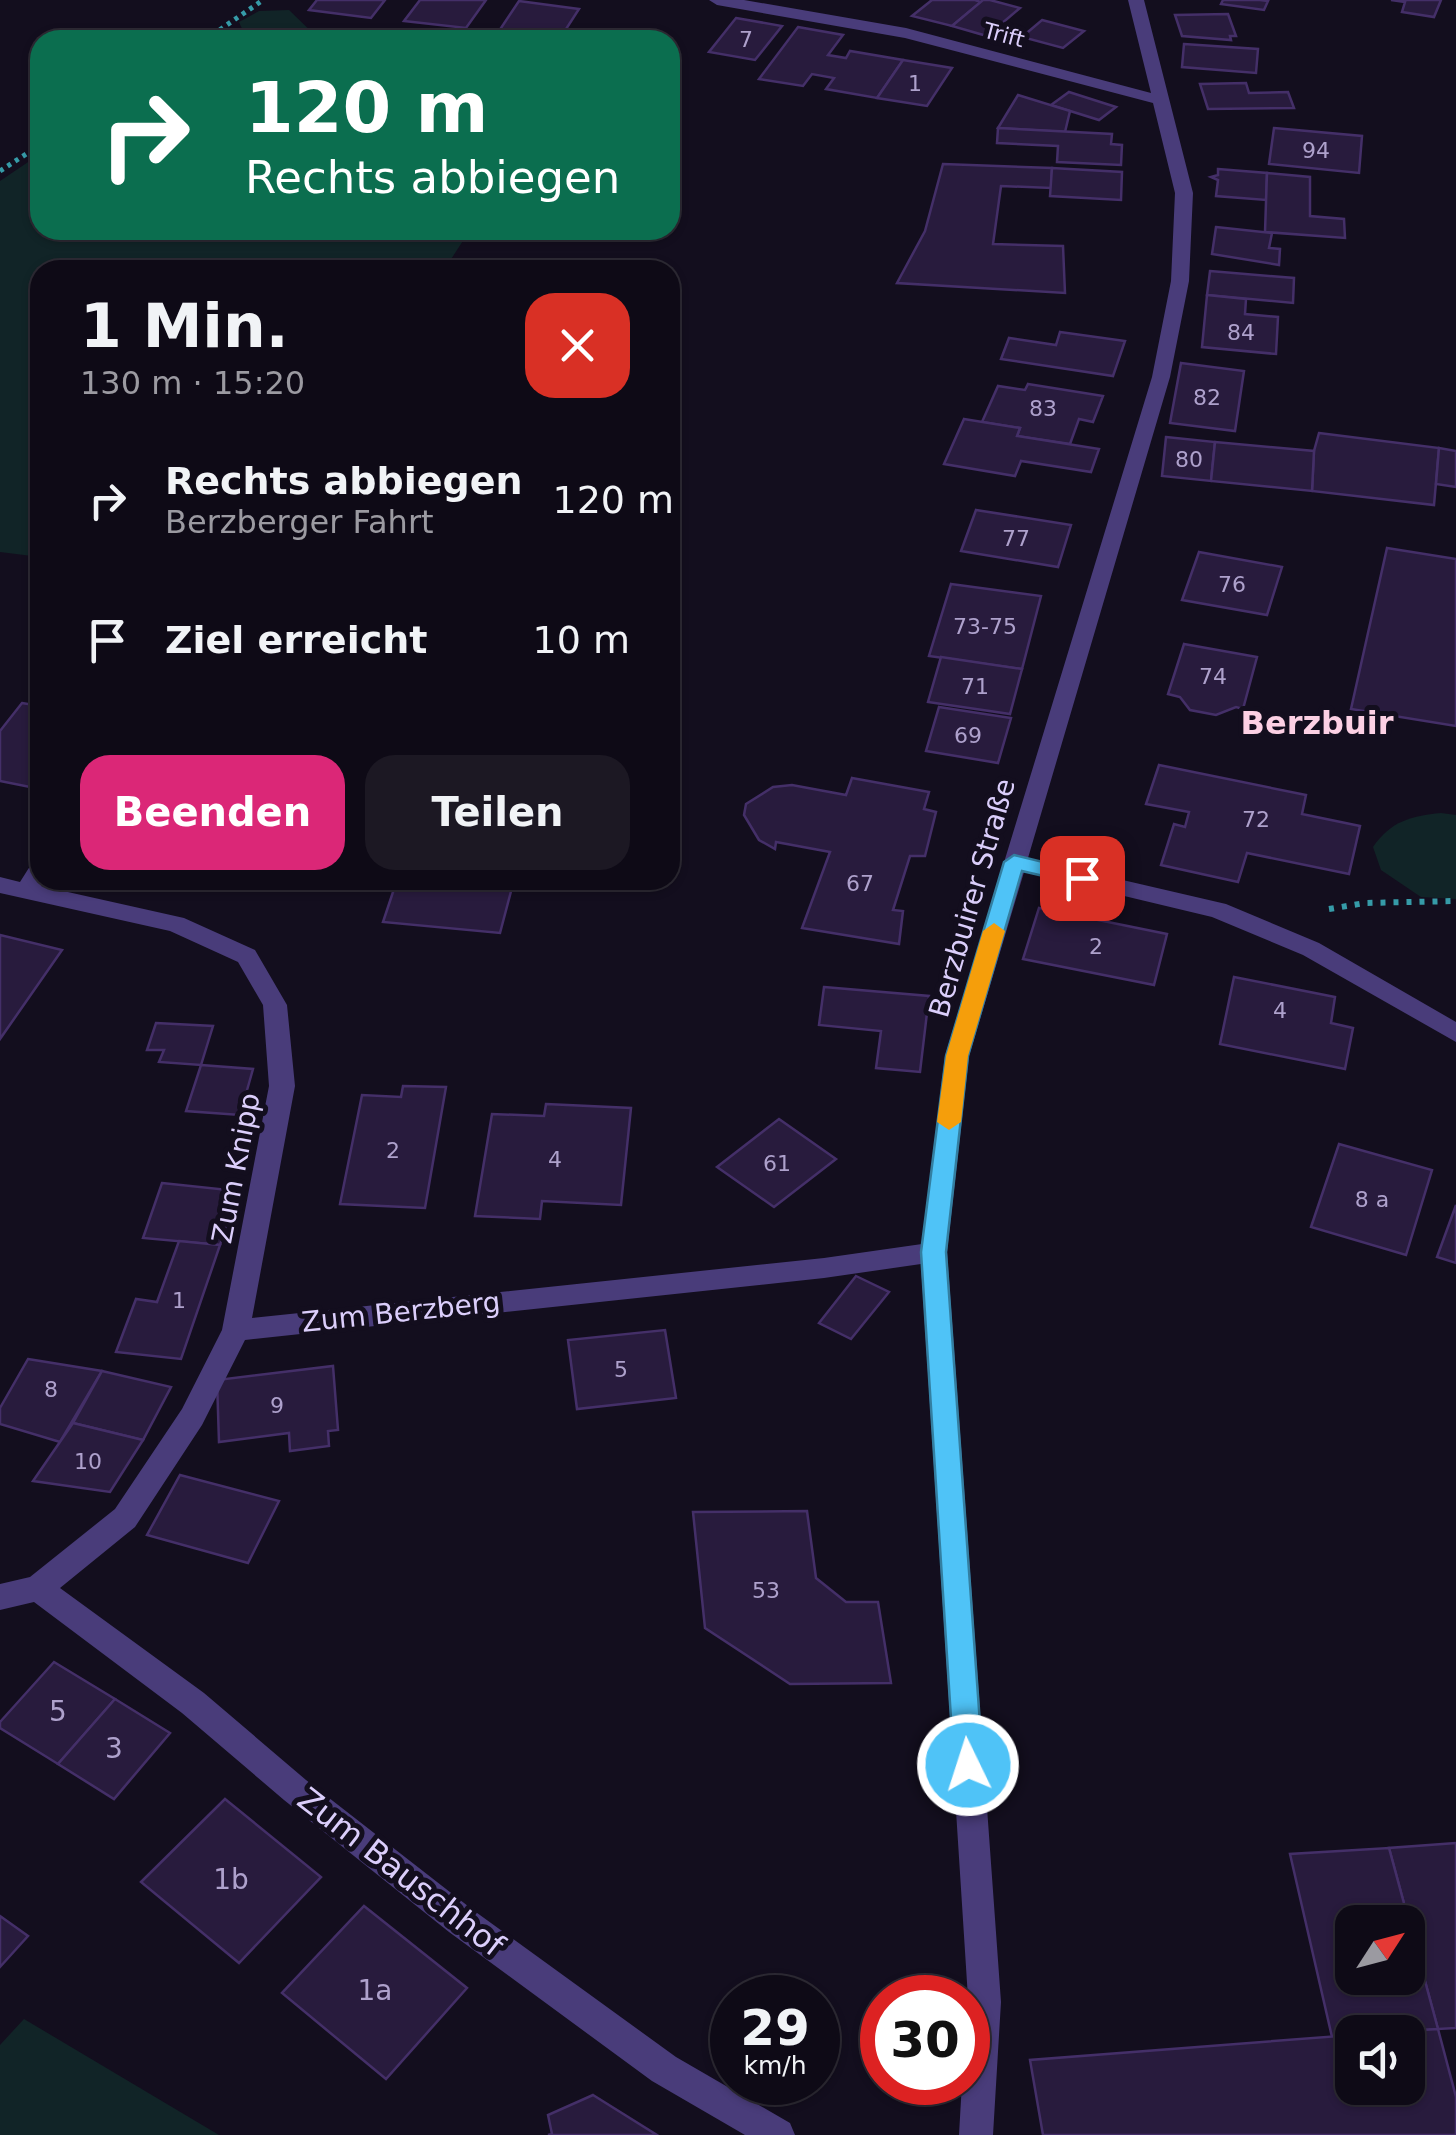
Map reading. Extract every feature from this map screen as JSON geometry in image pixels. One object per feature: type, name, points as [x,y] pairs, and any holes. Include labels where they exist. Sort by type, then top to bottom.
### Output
[{"type":"street","name":"Trift","points":[[717,0],[906,33],[1160,100]]},
{"type":"street","name":"Berzbuirer Straße","points":[[976,2135],[984,2002],[934,1252],[957,1056],[1161,378],[1180,281],[1184,193],[1136,0]]},
{"type":"street","points":[[1014,862],[1218,910],[1311,949],[1456,1032]]},
{"type":"street","name":"Zum Knipp","points":[[0,884],[176,924],[247,956],[275,1005],[282,1086],[236,1330]]},
{"type":"street","points":[[26,892],[30,885]]},
{"type":"street","name":"Zum Berzberg","points":[[236,1330],[804,1270],[934,1252]]},
{"type":"street","points":[[0,1596],[38,1588],[125,1518],[192,1417],[236,1330]]},
{"type":"street","name":"Zum Bauschhof","points":[[38,1588],[193,1703],[295,1790],[462,1921],[664,2069],[778,2135]]},
{"type":"path","points":[[220,30],[263,0]]},
{"type":"path","points":[[0,171],[30,152]]},
{"type":"path","points":[[1326,910],[1365,903],[1456,901]]},
{"type":"green space","points":[[289,10],[310,30],[243,30],[239,22],[259,11]]},
{"type":"green space","points":[[30,161],[30,240],[464,240],[450,260],[30,260],[30,556],[0,552],[0,181]]},
{"type":"green space","points":[[1441,813],[1456,815],[1456,899],[1421,897],[1381,870],[1373,847],[1402,821]]},
{"type":"green space","points":[[24,2019],[219,2135],[0,2135],[0,2045]]},
{"type":"building","points":[[317,0],[385,0],[371,18],[309,10]]},
{"type":"building","points":[[420,0],[486,0],[466,28],[404,21]]},
{"type":"building","points":[[932,0],[981,2],[952,26],[912,16]]},
{"type":"building","points":[[983,0],[1020,8],[987,36],[952,26]]},
{"type":"building","points":[[1223,0],[1268,1],[1264,10],[1221,4]]},
{"type":"building","points":[[1391,0],[1441,0],[1434,17],[1402,12],[1405,2]]},
{"type":"building","points":[[519,1],[579,9],[565,30],[500,30]]},
{"type":"building","points":[[1228,14],[1236,36],[1230,36],[1231,40],[1182,36],[1175,15]]},
{"type":"building","points":[[736,18],[782,26],[755,60],[709,52]]},
{"type":"building","points":[[1042,20],[1084,31],[1063,48],[1022,37]]},
{"type":"building","points":[[798,27],[843,35],[828,55],[846,58],[850,51],[903,60],[877,98],[826,89],[834,78],[812,74],[803,86],[759,79]]},
{"type":"building","points":[[1184,44],[1258,49],[1256,73],[1182,67]]},
{"type":"building","points":[[903,60],[952,68],[927,106],[877,98]]},
{"type":"building","points":[[1246,83],[1249,93],[1288,92],[1294,108],[1208,109],[1200,84]]},
{"type":"building","points":[[1069,92],[1116,107],[1099,120],[1051,105]]},
{"type":"building","points":[[1018,95],[1070,111],[1065,132],[998,128]]},
{"type":"building","points":[[998,128],[1112,134],[1111,144],[1122,145],[1121,165],[1057,162],[1058,146],[997,143]]},
{"type":"building","points":[[1274,128],[1362,136],[1359,173],[1269,164]]},
{"type":"building","points":[[943,164],[1052,168],[1051,188],[1001,186],[993,244],[1063,246],[1065,293],[897,283],[925,231]]},
{"type":"building","points":[[1052,168],[1122,172],[1121,200],[1050,196]]},
{"type":"building","points":[[1218,169],[1267,173],[1266,200],[1216,196],[1218,180],[1211,177],[1218,175]]},
{"type":"building","points":[[1267,173],[1310,177],[1310,216],[1344,219],[1345,238],[1265,232]]},
{"type":"building","points":[[1216,227],[1272,233],[1269,248],[1280,249],[1279,265],[1212,254]]},
{"type":"building","points":[[1210,271],[1294,278],[1293,303],[1207,295]]},
{"type":"building","points":[[1207,295],[1246,299],[1245,314],[1278,317],[1276,354],[1202,347]]},
{"type":"building","points":[[1060,332],[1125,341],[1113,376],[1001,359],[1009,338],[1056,345]]},
{"type":"building","points":[[1181,363],[1244,371],[1235,431],[1170,423]]},
{"type":"building","points":[[1028,384],[1103,396],[1093,422],[1079,419],[1070,444],[1017,436],[1020,428],[982,422],[998,386],[1025,390]]},
{"type":"building","points":[[964,419],[1020,428],[1017,436],[1099,449],[1091,472],[1021,461],[1015,476],[944,464]]},
{"type":"building","points":[[1319,433],[1439,448],[1434,505],[1312,491]]},
{"type":"building","points":[[1166,437],[1215,442],[1211,481],[1162,476]]},
{"type":"building","points":[[1215,442],[1314,451],[1312,491],[1211,481]]},
{"type":"building","points":[[1439,448],[1456,451],[1456,487],[1436,484]]},
{"type":"building","points":[[976,510],[1071,525],[1058,567],[961,551]]},
{"type":"building","points":[[1387,548],[1456,559],[1456,726],[1351,709]]},
{"type":"building","points":[[1199,552],[1282,567],[1267,615],[1182,600]]},
{"type":"building","points":[[951,584],[1041,596],[1022,669],[929,656]]},
{"type":"building","points":[[1184,644],[1257,657],[1243,709],[1236,707],[1216,715],[1190,710],[1180,697],[1168,694]]},
{"type":"building","points":[[941,657],[1022,669],[1010,714],[928,702]]},
{"type":"building","points":[[22,703],[30,704],[30,787],[0,781],[0,731]]},
{"type":"building","points":[[939,707],[1011,718],[998,763],[926,751]]},
{"type":"building","points":[[1159,765],[1306,795],[1302,814],[1360,826],[1349,874],[1247,853],[1238,882],[1161,865],[1174,824],[1185,827],[1189,812],[1146,804]]},
{"type":"building","points":[[852,778],[929,792],[924,809],[936,812],[925,856],[910,856],[893,910],[903,911],[899,944],[802,928],[830,852],[776,842],[775,849],[759,840],[744,815],[746,804],[773,787],[792,785],[846,795]]},
{"type":"building","points":[[394,890],[511,890],[500,933],[383,922]]},
{"type":"building","points":[[1039,908],[1167,934],[1154,985],[1023,959]]},
{"type":"building","points":[[0,935],[62,950],[0,1039]]},
{"type":"building","points":[[1234,977],[1335,997],[1331,1023],[1353,1028],[1345,1069],[1220,1044]]},
{"type":"building","points":[[824,987],[929,996],[920,1072],[876,1068],[881,1031],[819,1025]]},
{"type":"building","points":[[156,1023],[213,1026],[201,1065],[159,1062],[164,1050],[147,1050]]},
{"type":"building","points":[[201,1065],[253,1069],[240,1115],[186,1111]]},
{"type":"building","points":[[403,1086],[446,1087],[425,1208],[340,1204],[362,1095],[401,1097]]},
{"type":"building","points":[[546,1104],[631,1108],[621,1205],[542,1201],[540,1219],[475,1216],[492,1114],[544,1116]]},
{"type":"building","points":[[779,1119],[836,1159],[774,1207],[717,1167]]},
{"type":"building","points":[[1339,1144],[1432,1170],[1406,1255],[1311,1227]]},
{"type":"building","points":[[162,1183],[238,1191],[220,1245],[143,1238]]},
{"type":"building","points":[[1456,1205],[1456,1263],[1437,1257]]},
{"type":"building","points":[[179,1241],[220,1245],[181,1359],[116,1352],[136,1299],[157,1302]]},
{"type":"building","points":[[856,1276],[889,1292],[851,1339],[819,1323]]},
{"type":"building","points":[[665,1330],[676,1398],[577,1409],[568,1340]]},
{"type":"building","points":[[28,1359],[102,1371],[60,1442],[0,1424],[0,1408]]},
{"type":"building","points":[[333,1366],[338,1430],[328,1431],[329,1446],[290,1451],[289,1433],[219,1442],[217,1380]]},
{"type":"building","points":[[102,1371],[171,1387],[143,1440],[73,1423]]},
{"type":"building","points":[[73,1423],[143,1440],[110,1492],[33,1481]]},
{"type":"building","points":[[180,1475],[279,1501],[248,1563],[147,1535]]},
{"type":"building","points":[[807,1511],[816,1578],[846,1602],[878,1602],[891,1683],[790,1684],[705,1628],[693,1512]]},
{"type":"building","points":[[54,1662],[115,1699],[58,1764],[0,1728],[0,1722]]},
{"type":"building","points":[[115,1699],[170,1733],[114,1799],[58,1764]]},
{"type":"building","points":[[225,1799],[321,1877],[239,1963],[141,1882]]},
{"type":"building","points":[[1456,1843],[1456,2028],[1438,2029],[1425,1981],[1425,1905],[1404,1905],[1389,1848]]},
{"type":"building","points":[[1389,1848],[1404,1905],[1335,1905],[1335,1995],[1425,1995],[1425,1981],[1438,2029],[1425,2030],[1425,2015],[1335,2015],[1332,2037],[1290,1854]]},
{"type":"building","points":[[364,1906],[467,1988],[386,2079],[282,1993]]},
{"type":"building","points":[[0,1916],[28,1936],[0,1967]]},
{"type":"building","points":[[1438,2029],[1456,2097],[1456,2135],[1043,2135],[1030,2060],[1335,2036],[1335,2105],[1425,2105],[1425,2030]]},
{"type":"building","points":[[593,2095],[657,2135],[548,2135],[552,2134],[548,2115]]},
{"type":"slow traffic","points":[[949,1122],[957,1056],[994,931]]},
{"type":"district","name":"Berzbuir","points":[[1317,723]]},
{"type":"route","points":[[968,1765],[934,1252],[957,1056],[1014,862],[1082,878]]}]
